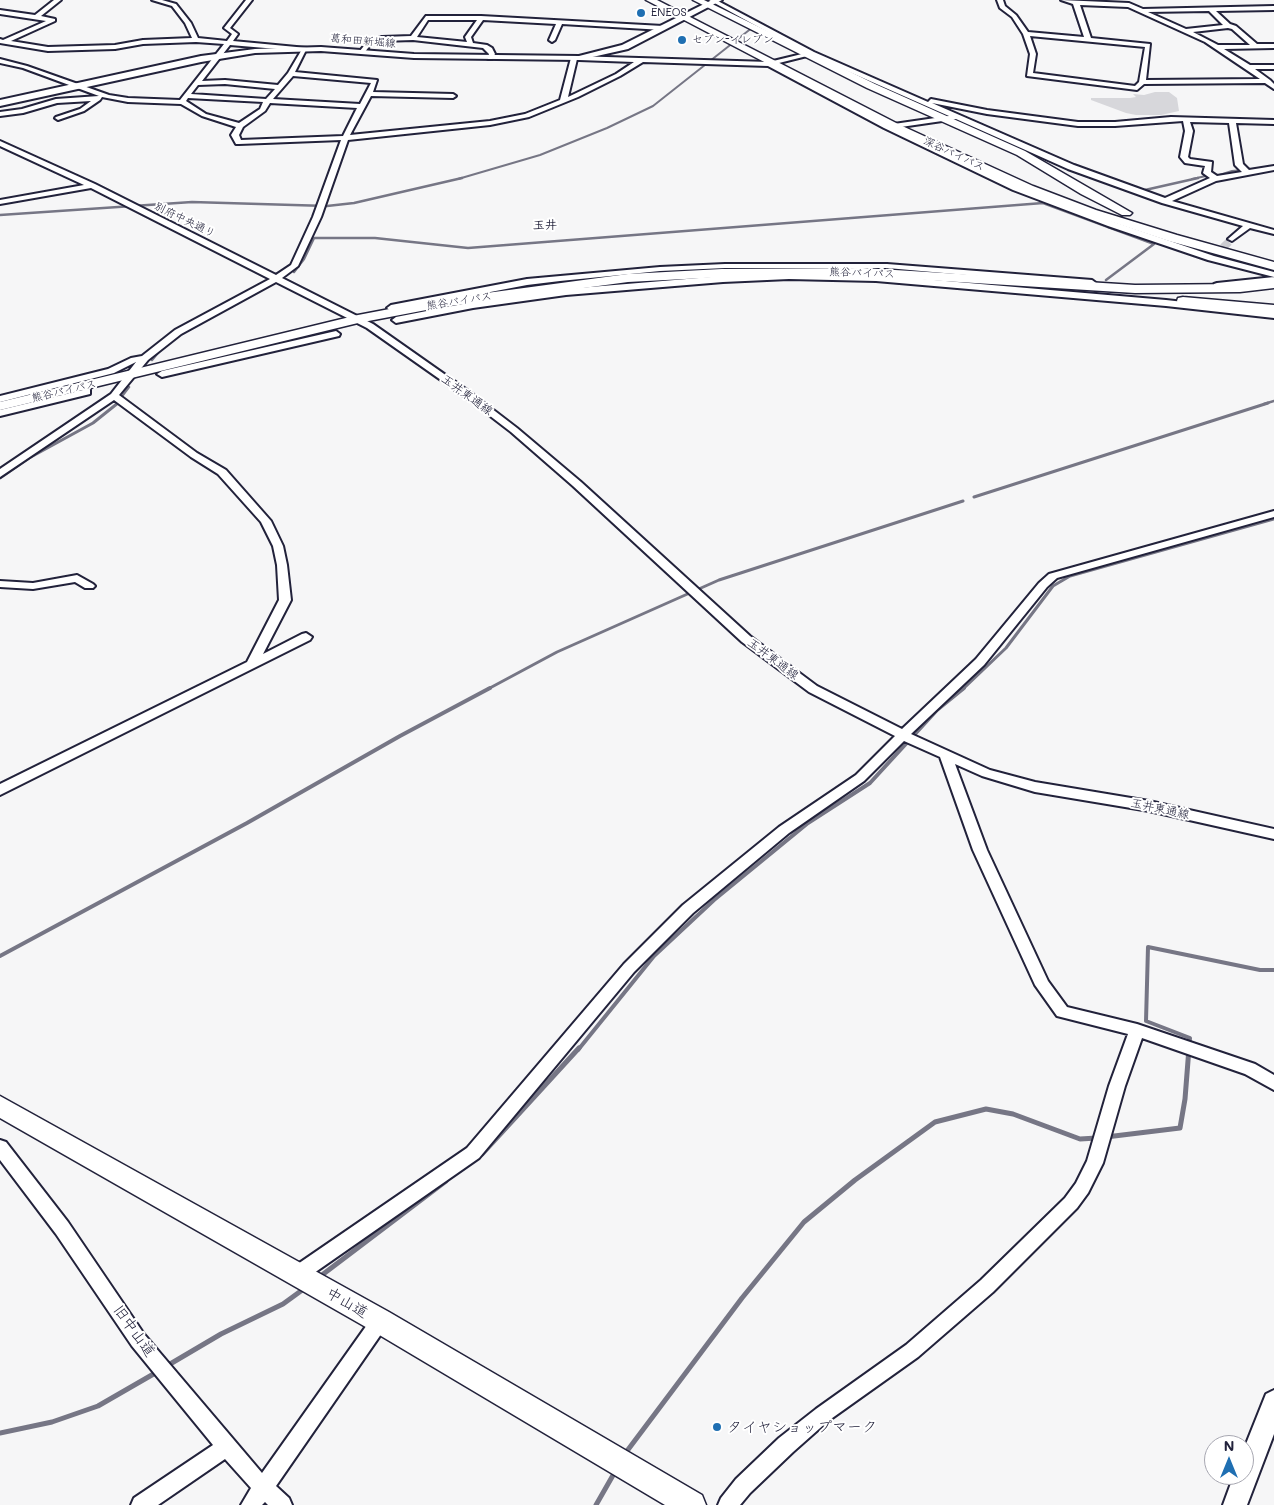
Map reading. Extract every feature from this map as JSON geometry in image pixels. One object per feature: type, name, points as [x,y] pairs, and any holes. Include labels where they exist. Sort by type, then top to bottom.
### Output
[{"type":"highway","name":"深谷バイパス","points":[[650,0],[687,15],[771,63],[891,127],[976,165],[1092,212],[1172,238],[1274,266]]},
{"type":"highway","points":[[708,2],[752,28],[943,119],[1021,153],[1085,192],[1147,223],[1190,238],[1274,261]]},
{"type":"highway","points":[[708,2],[713,14],[711,20],[713,26],[731,41]]},
{"type":"highway","points":[[678,6],[687,15]]},
{"type":"highway","name":"熊谷バイパス","points":[[1,407],[358,319],[442,303],[563,285],[628,278],[724,273],[863,272],[1169,295]]},
{"type":"highway","points":[[1169,295],[1274,284]]},
{"type":"highway","points":[[1169,295],[1274,309]]},
{"type":"highway","name":"中山道","points":[[0,1106],[380,1322],[692,1505]]},
{"type":"main road","name":"葛和田新堀線","points":[[0,103],[217,56],[255,51],[305,49],[414,56],[577,58],[625,47],[708,2]]},
{"type":"main road","points":[[1235,1505],[1274,1402]]},
{"type":"street","points":[[37,17],[58,0]]},
{"type":"street","points":[[155,0],[174,5],[188,23],[196,40]]},
{"type":"street","points":[[184,99],[235,34],[227,28],[248,0]]},
{"type":"street","points":[[1000,0],[1002,6],[1014,16],[1026,34],[1033,54],[1029,75],[1137,88],[1142,82],[1148,45],[1026,34]]},
{"type":"street","points":[[1064,0],[1076,2],[1129,2],[1140,10],[1186,31],[1215,47],[1248,67],[1274,87]]},
{"type":"street","points":[[708,2],[808,54],[1071,167],[1165,201],[1247,226],[1274,232]]},
{"type":"street","points":[[1076,2],[1088,39]]},
{"type":"street","points":[[1265,8],[1274,16]]},
{"type":"street","points":[[1140,10],[1274,8]]},
{"type":"street","points":[[1211,9],[1228,26]]},
{"type":"street","points":[[0,12],[53,20],[1,41]]},
{"type":"street","points":[[413,38],[426,18],[481,18],[663,28]]},
{"type":"street","points":[[470,43],[468,37],[481,18]]},
{"type":"street","points":[[552,40],[560,22]]},
{"type":"street","points":[[1186,31],[1234,27],[1255,46]]},
{"type":"street","points":[[362,52],[370,42],[382,39],[413,38],[485,46],[490,49],[492,54],[490,58]]},
{"type":"street","points":[[1,41],[48,49],[115,47],[143,42],[196,40],[228,41],[305,49],[291,74],[269,99],[263,110],[240,126],[235,135],[239,142],[345,138],[490,123],[527,116],[563,102],[618,75],[643,60]]},
{"type":"street","points":[[1215,47],[1274,46]]},
{"type":"street","points":[[563,102],[577,58],[771,63],[808,54]]},
{"type":"street","points":[[0,61],[25,67],[108,97],[128,100],[269,99],[361,106]]},
{"type":"street","points":[[1248,67],[1274,67]]},
{"type":"street","points":[[0,474],[114,396],[145,358],[178,332],[256,287],[277,278],[294,266],[321,206],[345,138],[375,81],[291,74]]},
{"type":"street","points":[[1142,82],[1268,81]]},
{"type":"street","points":[[196,83],[225,82],[279,88]]},
{"type":"street","points":[[368,94],[384,92],[453,96]]},
{"type":"street","points":[[0,114],[62,100],[108,97]]},
{"type":"street","points":[[58,118],[82,110],[99,98]]},
{"type":"street","points":[[184,99],[204,115],[240,126]]},
{"type":"street","points":[[916,101],[924,99],[987,112],[1078,124],[1186,120],[1274,122]]},
{"type":"street","points":[[891,127],[987,112]]},
{"type":"street","points":[[1186,120],[1189,130],[1184,158],[1188,161],[1209,164],[1207,173],[1217,178]]},
{"type":"street","points":[[1232,120],[1239,165],[1245,171]]},
{"type":"street","points":[[891,127],[1016,188],[1111,224],[1274,275]]},
{"type":"street","name":"別府中央通り","points":[[0,143],[92,186],[358,319]]},
{"type":"street","points":[[1165,201],[1217,178],[1245,171],[1274,168]]},
{"type":"street","points":[[0,202],[92,186]]},
{"type":"street","points":[[1232,239],[1247,226]]},
{"type":"street","points":[[724,273],[888,266],[1106,284],[1274,314]]},
{"type":"street","points":[[724,273],[876,278],[1169,295],[1213,286],[1274,280]]},
{"type":"street","points":[[391,308],[527,282],[563,285]]},
{"type":"street","points":[[396,320],[563,285]]},
{"type":"street","name":"玉井東通線","points":[[358,319],[471,397],[514,430],[746,639],[813,688],[906,737],[986,773],[1035,787],[1149,806],[1274,834]]},
{"type":"street","points":[[162,374],[210,356],[336,334]]},
{"type":"street","points":[[1,407],[111,371],[134,360],[145,358]]},
{"type":"street","points":[[1,407],[87,392]]},
{"type":"street","points":[[114,396],[194,455],[222,472],[266,520],[278,546],[282,565],[285,600],[252,663]]},
{"type":"street","points":[[307,1280],[473,1153],[629,968],[688,908],[784,830],[860,778],[906,737],[980,662],[1043,584],[1053,576],[1274,514]]},
{"type":"street","points":[[0,584],[33,586],[77,578],[89,586]]},
{"type":"street","points":[[0,790],[306,637]]},
{"type":"street","points":[[946,756],[980,850],[1047,992],[1062,1012],[1137,1030],[1250,1069],[1274,1083]]},
{"type":"street","points":[[728,1505],[743,1486],[786,1445],[822,1415],[912,1351],[987,1286],[1071,1203],[1082,1188],[1095,1163],[1117,1086],[1137,1030]]},
{"type":"street","name":"旧中山道","points":[[0,1147],[56,1220],[138,1340],[263,1488],[282,1505]]},
{"type":"street","points":[[251,1505],[380,1322]]},
{"type":"street","points":[[141,1505],[227,1446]]},
{"type":"shaded area","points":[[1155,92],[1169,92],[1177,98],[1179,111],[1161,115],[1136,115],[1091,100],[1091,98],[1130,98],[1136,97],[1133,94],[1144,95]]},
{"type":"waterway","points":[[721,8],[748,21]]},
{"type":"waterway","points":[[459,179],[540,155],[607,128],[653,106],[753,27]]},
{"type":"waterway","points":[[1210,178],[1232,171],[1274,167]]},
{"type":"waterway","points":[[1192,179],[1206,176],[1210,178]]},
{"type":"waterway","points":[[1145,190],[1198,178]]},
{"type":"waterway","points":[[0,215],[192,202],[327,206],[354,203],[459,179]]},
{"type":"waterway","points":[[294,272],[304,259],[314,238],[375,238],[468,248],[1043,203],[1154,244],[1106,280]]},
{"type":"waterway","points":[[225,309],[241,301]]},
{"type":"waterway","points":[[152,360],[162,348]]},
{"type":"waterway","points":[[116,404],[129,387]]},
{"type":"waterway","points":[[1264,404],[1274,401]]},
{"type":"waterway","points":[[0,478],[29,458],[93,423],[118,403]]},
{"type":"waterway","points":[[974,497],[1268,403]]},
{"type":"waterway","points":[[488,689],[557,652],[719,580],[963,501]]},
{"type":"waterway","points":[[963,689],[1006,648],[1053,586],[1070,576],[1274,519]]},
{"type":"waterway","points":[[0,956],[247,823],[400,736],[490,688]]},
{"type":"waterway","points":[[578,1050],[654,956],[714,900],[808,823],[870,783],[937,710],[964,688]]},
{"type":"waterway","points":[[1189,1050],[1190,1038],[1146,1021],[1148,947],[1260,970],[1274,970]]},
{"type":"waterway","points":[[482,1154],[579,1048]]},
{"type":"waterway","points":[[1106,1137],[1180,1128],[1185,1099],[1189,1048]]},
{"type":"waterway","points":[[624,1455],[742,1298],[804,1222],[855,1180],[935,1122],[986,1109],[1013,1114],[1080,1139],[1097,1138]]},
{"type":"waterway","points":[[318,1278],[446,1181]]},
{"type":"waterway","points":[[165,1367],[221,1334],[283,1304],[305,1288]]},
{"type":"waterway","points":[[0,1433],[52,1422],[98,1406],[157,1372]]},
{"type":"waterway","points":[[596,1505],[616,1470]]},
{"type":"tunnel","points":[[1214,256],[1232,239]]},
{"type":"place","name":"ENEOS","points":[[641,13]]},
{"type":"place","name":"セブン-イレブン","points":[[682,40]]},
{"type":"place","name":"タイヤショップマーク","points":[[717,1427]]},
{"type":"district","name":"玉井","points":[[545,225]]}]
